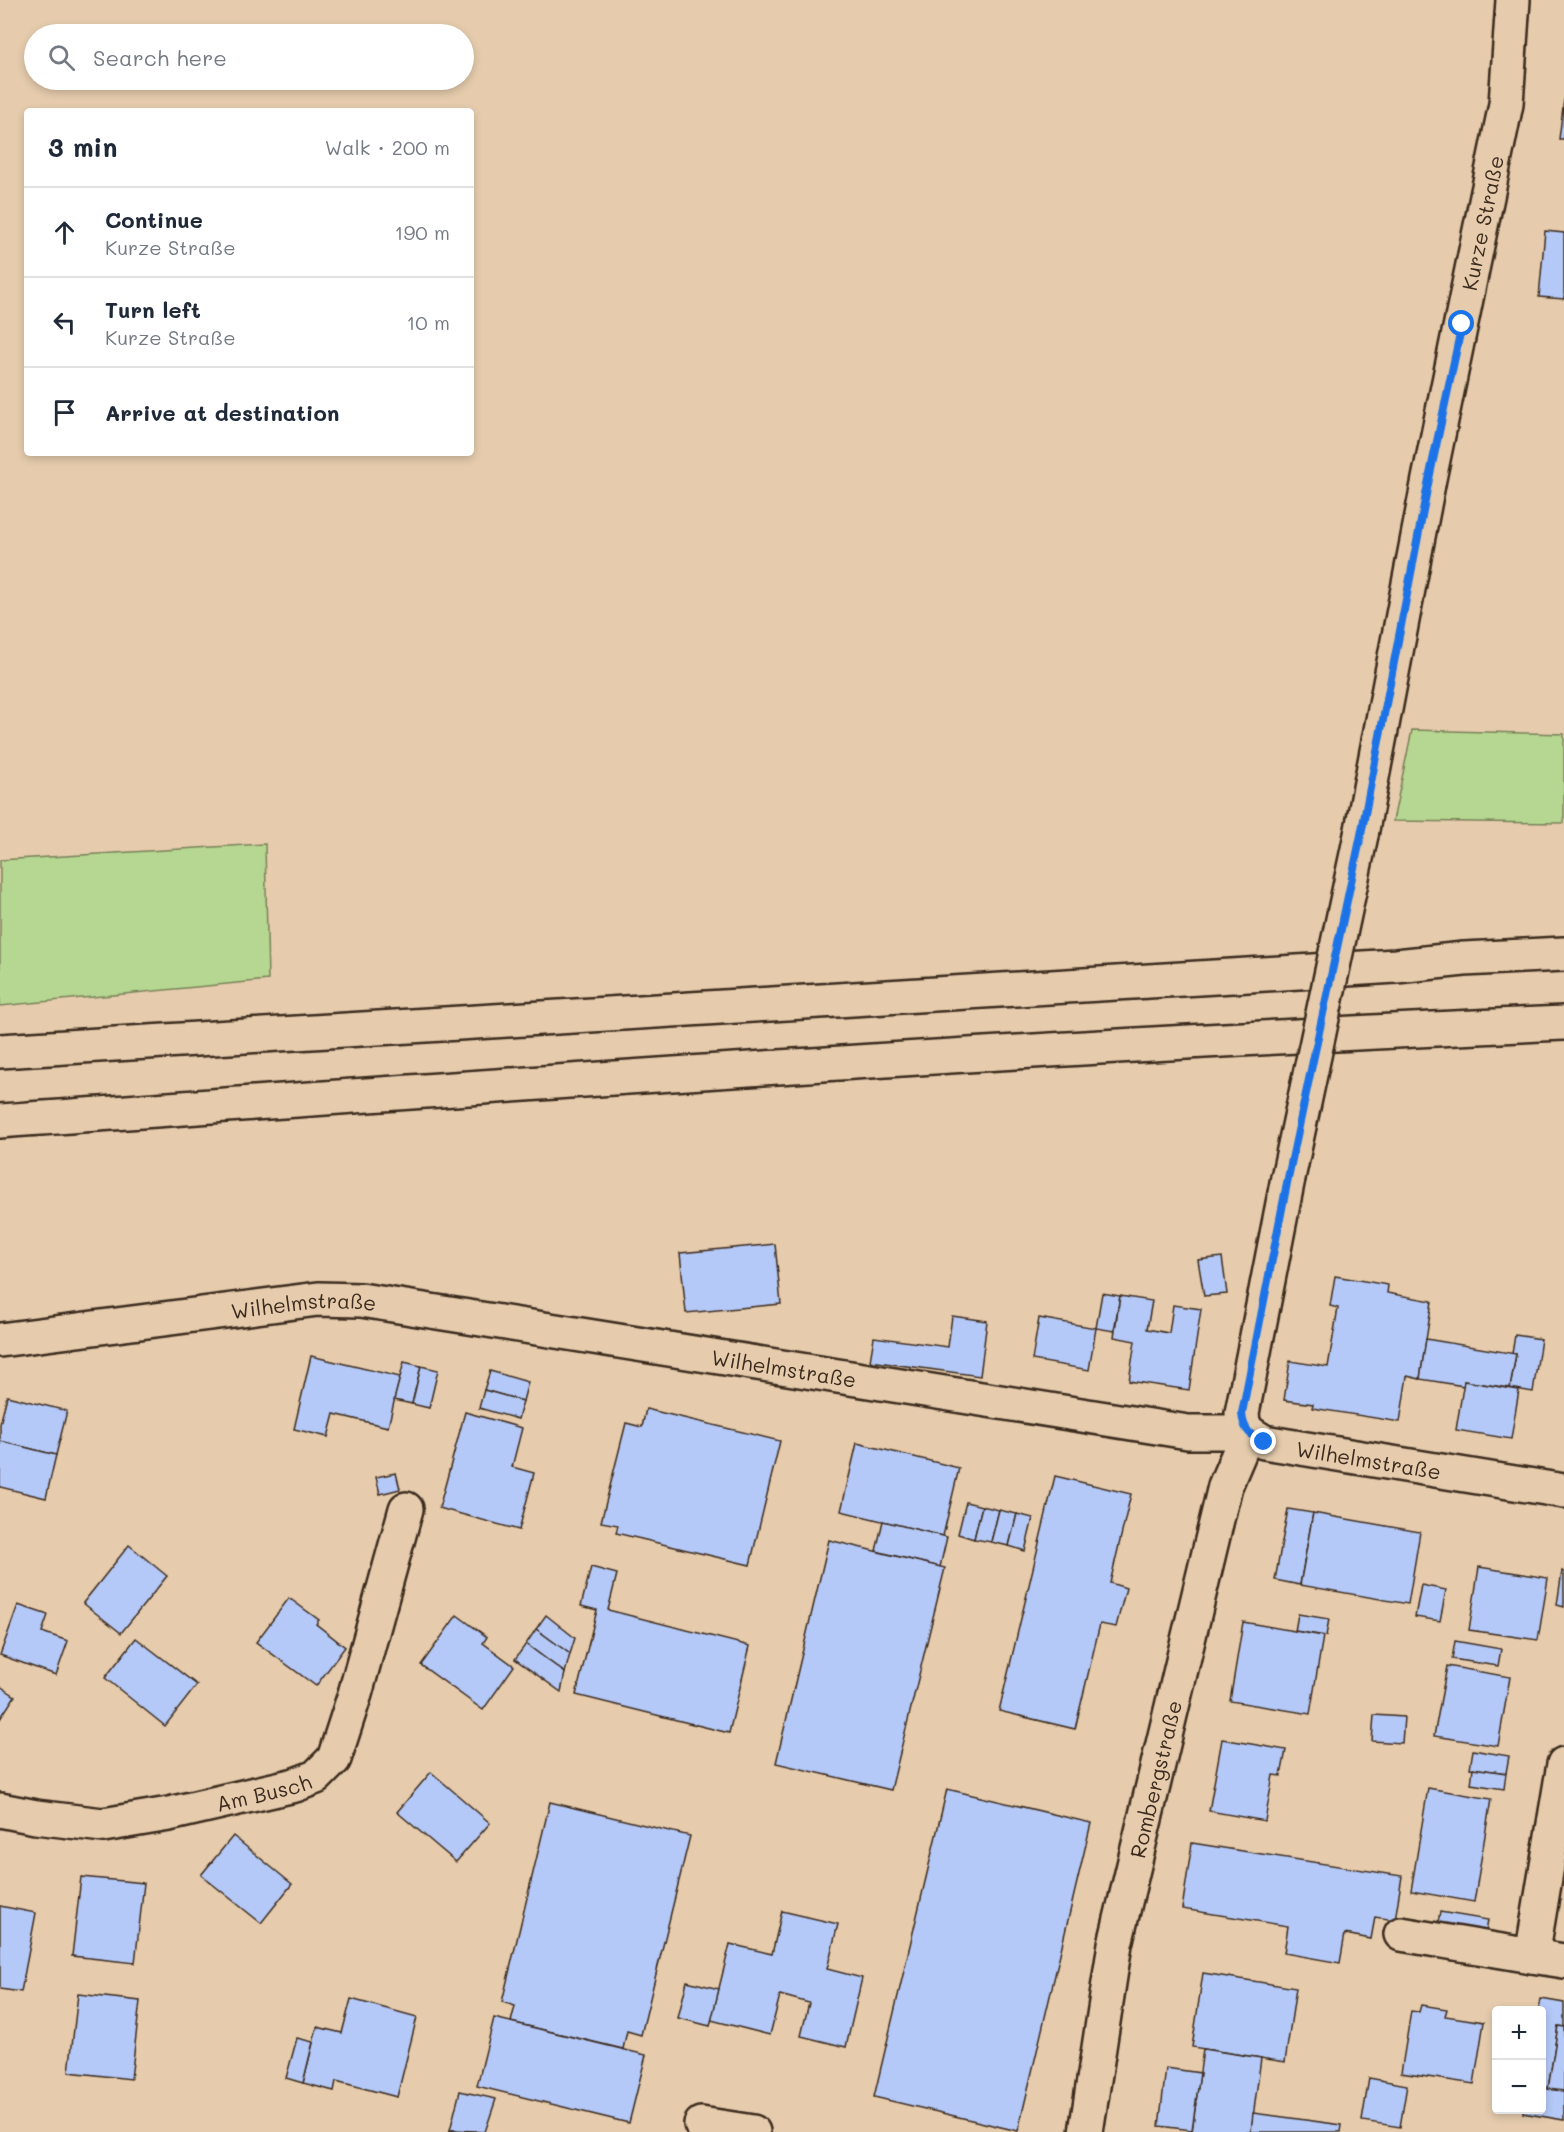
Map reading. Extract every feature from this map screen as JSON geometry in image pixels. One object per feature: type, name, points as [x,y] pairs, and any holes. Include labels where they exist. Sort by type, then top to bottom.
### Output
[{"type":"main road","name":"Kurze Straße","points":[[1248,1432],[1243,1423],[1242,1413],[1288,1178],[1361,835],[1429,479],[1506,104],[1513,0]]},
{"type":"main road","points":[[0,1051],[1564,954]]},
{"type":"main road","points":[[0,1121],[517,1084],[1267,1036],[1564,1023]]},
{"type":"main road","name":"Wilhelmstraße","points":[[0,1340],[318,1299],[343,1298],[456,1314],[1188,1432],[1248,1432],[1264,1442],[1564,1491]]},
{"type":"main road","name":"Rombergstraße","points":[[1086,2132],[1115,1944],[1225,1486],[1248,1432]]},
{"type":"main road","name":"Am Busch","points":[[0,1810],[103,1825],[180,1812],[295,1785],[316,1777],[334,1759],[355,1694],[406,1509]]},
{"type":"main road","points":[[1532,1956],[1564,1764]]},
{"type":"main road","points":[[1401,1934],[1564,1961]]},
{"type":"main road","points":[[701,2124],[753,2132]]},
{"type":"green space","points":[[1412,730],[1564,734],[1564,823],[1393,821]]},
{"type":"green space","points":[[265,844],[268,980],[0,1006],[0,860]]},
{"type":"building","points":[[1564,99],[1564,139],[1559,139]]},
{"type":"building","points":[[1545,231],[1564,233],[1564,299],[1539,297]]},
{"type":"building","points":[[775,1244],[781,1304],[686,1313],[680,1253]]},
{"type":"building","points":[[1222,1257],[1227,1294],[1204,1296],[1198,1260]]},
{"type":"building","points":[[1335,1276],[1388,1285],[1387,1293],[1432,1301],[1420,1379],[1407,1376],[1400,1422],[1312,1408],[1313,1404],[1284,1400],[1290,1361],[1328,1367],[1338,1308],[1330,1306]]},
{"type":"building","points":[[1102,1293],[1120,1296],[1114,1331],[1096,1328]]},
{"type":"building","points":[[1120,1296],[1152,1301],[1147,1329],[1169,1333],[1173,1305],[1201,1309],[1189,1390],[1129,1381],[1135,1341],[1114,1337]]},
{"type":"building","points":[[952,1316],[987,1321],[980,1376],[870,1361],[874,1337],[948,1347]]},
{"type":"building","points":[[1039,1318],[1096,1328],[1089,1370],[1032,1360]]},
{"type":"building","points":[[1515,1335],[1541,1339],[1533,1392],[1510,1388],[1516,1354],[1512,1354]]},
{"type":"building","points":[[1426,1339],[1516,1354],[1510,1388],[1464,1381],[1464,1386],[1420,1379]]},
{"type":"building","points":[[311,1356],[400,1377],[388,1427],[334,1414],[328,1437],[294,1429]]},
{"type":"building","points":[[404,1362],[421,1366],[412,1404],[394,1400]]},
{"type":"building","points":[[421,1366],[438,1370],[429,1408],[412,1404]]},
{"type":"building","points":[[490,1371],[528,1382],[523,1401],[484,1390]]},
{"type":"building","points":[[1464,1381],[1519,1390],[1511,1439],[1456,1430]]},
{"type":"building","points":[[484,1390],[523,1401],[518,1419],[479,1408]]},
{"type":"building","points":[[7,1396],[67,1411],[56,1455],[0,1441],[0,1424]]},
{"type":"building","points":[[646,1409],[780,1441],[750,1565],[616,1533],[618,1525],[601,1522],[626,1423],[642,1427]]},
{"type":"building","points":[[465,1412],[522,1428],[512,1467],[534,1473],[519,1530],[439,1508]]},
{"type":"building","points":[[0,1441],[56,1455],[46,1498],[0,1487]]},
{"type":"building","points":[[857,1443],[959,1468],[943,1536],[841,1511]]},
{"type":"building","points":[[396,1473],[400,1489],[380,1494],[376,1477]]},
{"type":"building","points":[[1055,1476],[1131,1494],[1110,1583],[1126,1588],[1116,1627],[1100,1624],[1075,1729],[999,1711]]},
{"type":"building","points":[[966,1502],[982,1506],[974,1539],[958,1534]]},
{"type":"building","points":[[982,1506],[999,1510],[991,1542],[974,1539]]},
{"type":"building","points":[[1288,1509],[1313,1513],[1300,1585],[1275,1580]]},
{"type":"building","points":[[999,1510],[1017,1514],[1009,1546],[991,1542]]},
{"type":"building","points":[[1313,1513],[1420,1532],[1408,1604],[1300,1585]]},
{"type":"building","points":[[1017,1514],[1033,1518],[1025,1551],[1009,1546]]},
{"type":"building","points":[[883,1521],[947,1537],[940,1567],[876,1551]]},
{"type":"building","points":[[829,1540],[945,1568],[891,1790],[776,1763]]},
{"type":"building","points":[[129,1545],[167,1576],[121,1633],[83,1603]]},
{"type":"building","points":[[591,1567],[617,1574],[608,1610],[750,1646],[729,1733],[576,1695],[597,1610],[581,1606]]},
{"type":"building","points":[[1479,1567],[1548,1578],[1538,1640],[1469,1630]]},
{"type":"building","points":[[1562,1571],[1564,1572],[1564,1607],[1557,1605]]},
{"type":"building","points":[[1421,1585],[1446,1590],[1440,1621],[1415,1617]]},
{"type":"building","points":[[289,1598],[319,1620],[316,1624],[345,1647],[316,1686],[256,1642]]},
{"type":"building","points":[[18,1605],[48,1615],[42,1632],[68,1641],[56,1675],[0,1655]]},
{"type":"building","points":[[1298,1614],[1329,1619],[1326,1636],[1295,1631]]},
{"type":"building","points":[[457,1615],[487,1637],[483,1643],[514,1666],[483,1710],[421,1665]]},
{"type":"building","points":[[546,1615],[575,1638],[570,1654],[536,1629]]},
{"type":"building","points":[[1243,1622],[1323,1636],[1310,1714],[1230,1701]]},
{"type":"building","points":[[536,1629],[570,1654],[565,1673],[526,1644]]},
{"type":"building","points":[[136,1638],[197,1685],[165,1726],[105,1678]]},
{"type":"building","points":[[1455,1641],[1501,1649],[1498,1666],[1452,1659]]},
{"type":"building","points":[[526,1644],[565,1673],[561,1692],[515,1659]]},
{"type":"building","points":[[1447,1666],[1510,1677],[1498,1746],[1434,1736]]},
{"type":"building","points":[[0,1686],[15,1696],[0,1719]]},
{"type":"building","points":[[1374,1715],[1404,1717],[1402,1743],[1372,1741]]},
{"type":"building","points":[[1222,1739],[1286,1750],[1281,1776],[1273,1775],[1265,1821],[1209,1811]]},
{"type":"building","points":[[1473,1750],[1509,1756],[1506,1773],[1470,1768]]},
{"type":"building","points":[[1473,1768],[1506,1773],[1504,1789],[1471,1784]]},
{"type":"building","points":[[431,1772],[490,1823],[456,1862],[397,1812]]},
{"type":"building","points":[[1428,1788],[1491,1799],[1474,1902],[1411,1891]]},
{"type":"building","points":[[947,1789],[1091,1823],[1018,2131],[874,2097]]},
{"type":"building","points":[[550,1802],[690,1836],[641,2035],[627,2031],[623,2049],[511,2022],[515,2006],[502,2002]]},
{"type":"building","points":[[233,1836],[292,1884],[261,1923],[201,1875]]},
{"type":"building","points":[[1192,1843],[1402,1876],[1395,1920],[1375,1917],[1371,1939],[1345,1934],[1340,1963],[1284,1953],[1288,1926],[1182,1909]]},
{"type":"building","points":[[81,1877],[144,1883],[135,1963],[72,1956]]},
{"type":"building","points":[[0,1906],[36,1913],[21,1992],[0,1989]]},
{"type":"building","points":[[782,1911],[838,1924],[827,1969],[862,1978],[846,2047],[801,2036],[809,2003],[780,1995],[770,2035],[711,2020],[730,1944],[772,1954]]},
{"type":"building","points":[[1440,1912],[1488,1920],[1485,1936],[1437,1928]]},
{"type":"building","points":[[1203,1973],[1296,1988],[1285,2062],[1192,2047]]},
{"type":"building","points":[[687,1981],[719,1989],[710,2026],[678,2018]]},
{"type":"building","points":[[78,1994],[140,2001],[131,2079],[69,2072]]},
{"type":"building","points":[[351,1999],[417,2017],[397,2097],[336,2081],[334,2091],[303,2083],[317,2027],[342,2033]]},
{"type":"building","points":[[1541,1999],[1564,2003],[1564,2027],[1558,2026],[1548,2089],[1564,2091],[1564,2120],[1529,2114],[1546,2114],[1546,2006],[1540,2006]]},
{"type":"building","points":[[1421,2005],[1447,2009],[1445,2016],[1484,2022],[1474,2084],[1401,2073],[1411,2011],[1419,2012]]},
{"type":"building","points":[[494,2018],[646,2055],[629,2123],[477,2086]]},
{"type":"building","points":[[1558,2026],[1564,2027],[1564,2091],[1548,2089]]},
{"type":"building","points":[[297,2038],[313,2042],[303,2083],[286,2078]]},
{"type":"building","points":[[1203,2049],[1261,2058],[1251,2132],[1192,2132]]},
{"type":"building","points":[[1166,2068],[1200,2073],[1192,2130],[1159,2126]]},
{"type":"building","points":[[1369,2078],[1407,2085],[1400,2127],[1362,2121]]},
{"type":"building","points":[[460,2091],[496,2099],[485,2132],[450,2130]]},
{"type":"building","points":[[1253,2113],[1342,2125],[1341,2132],[1251,2132]]},
{"type":"building","points":[[450,2130],[477,2131],[450,2132]]},
{"type":"route","points":[[1264,1442],[1248,1432],[1243,1423],[1242,1413],[1288,1178],[1361,835],[1429,479],[1462,324]]}]
